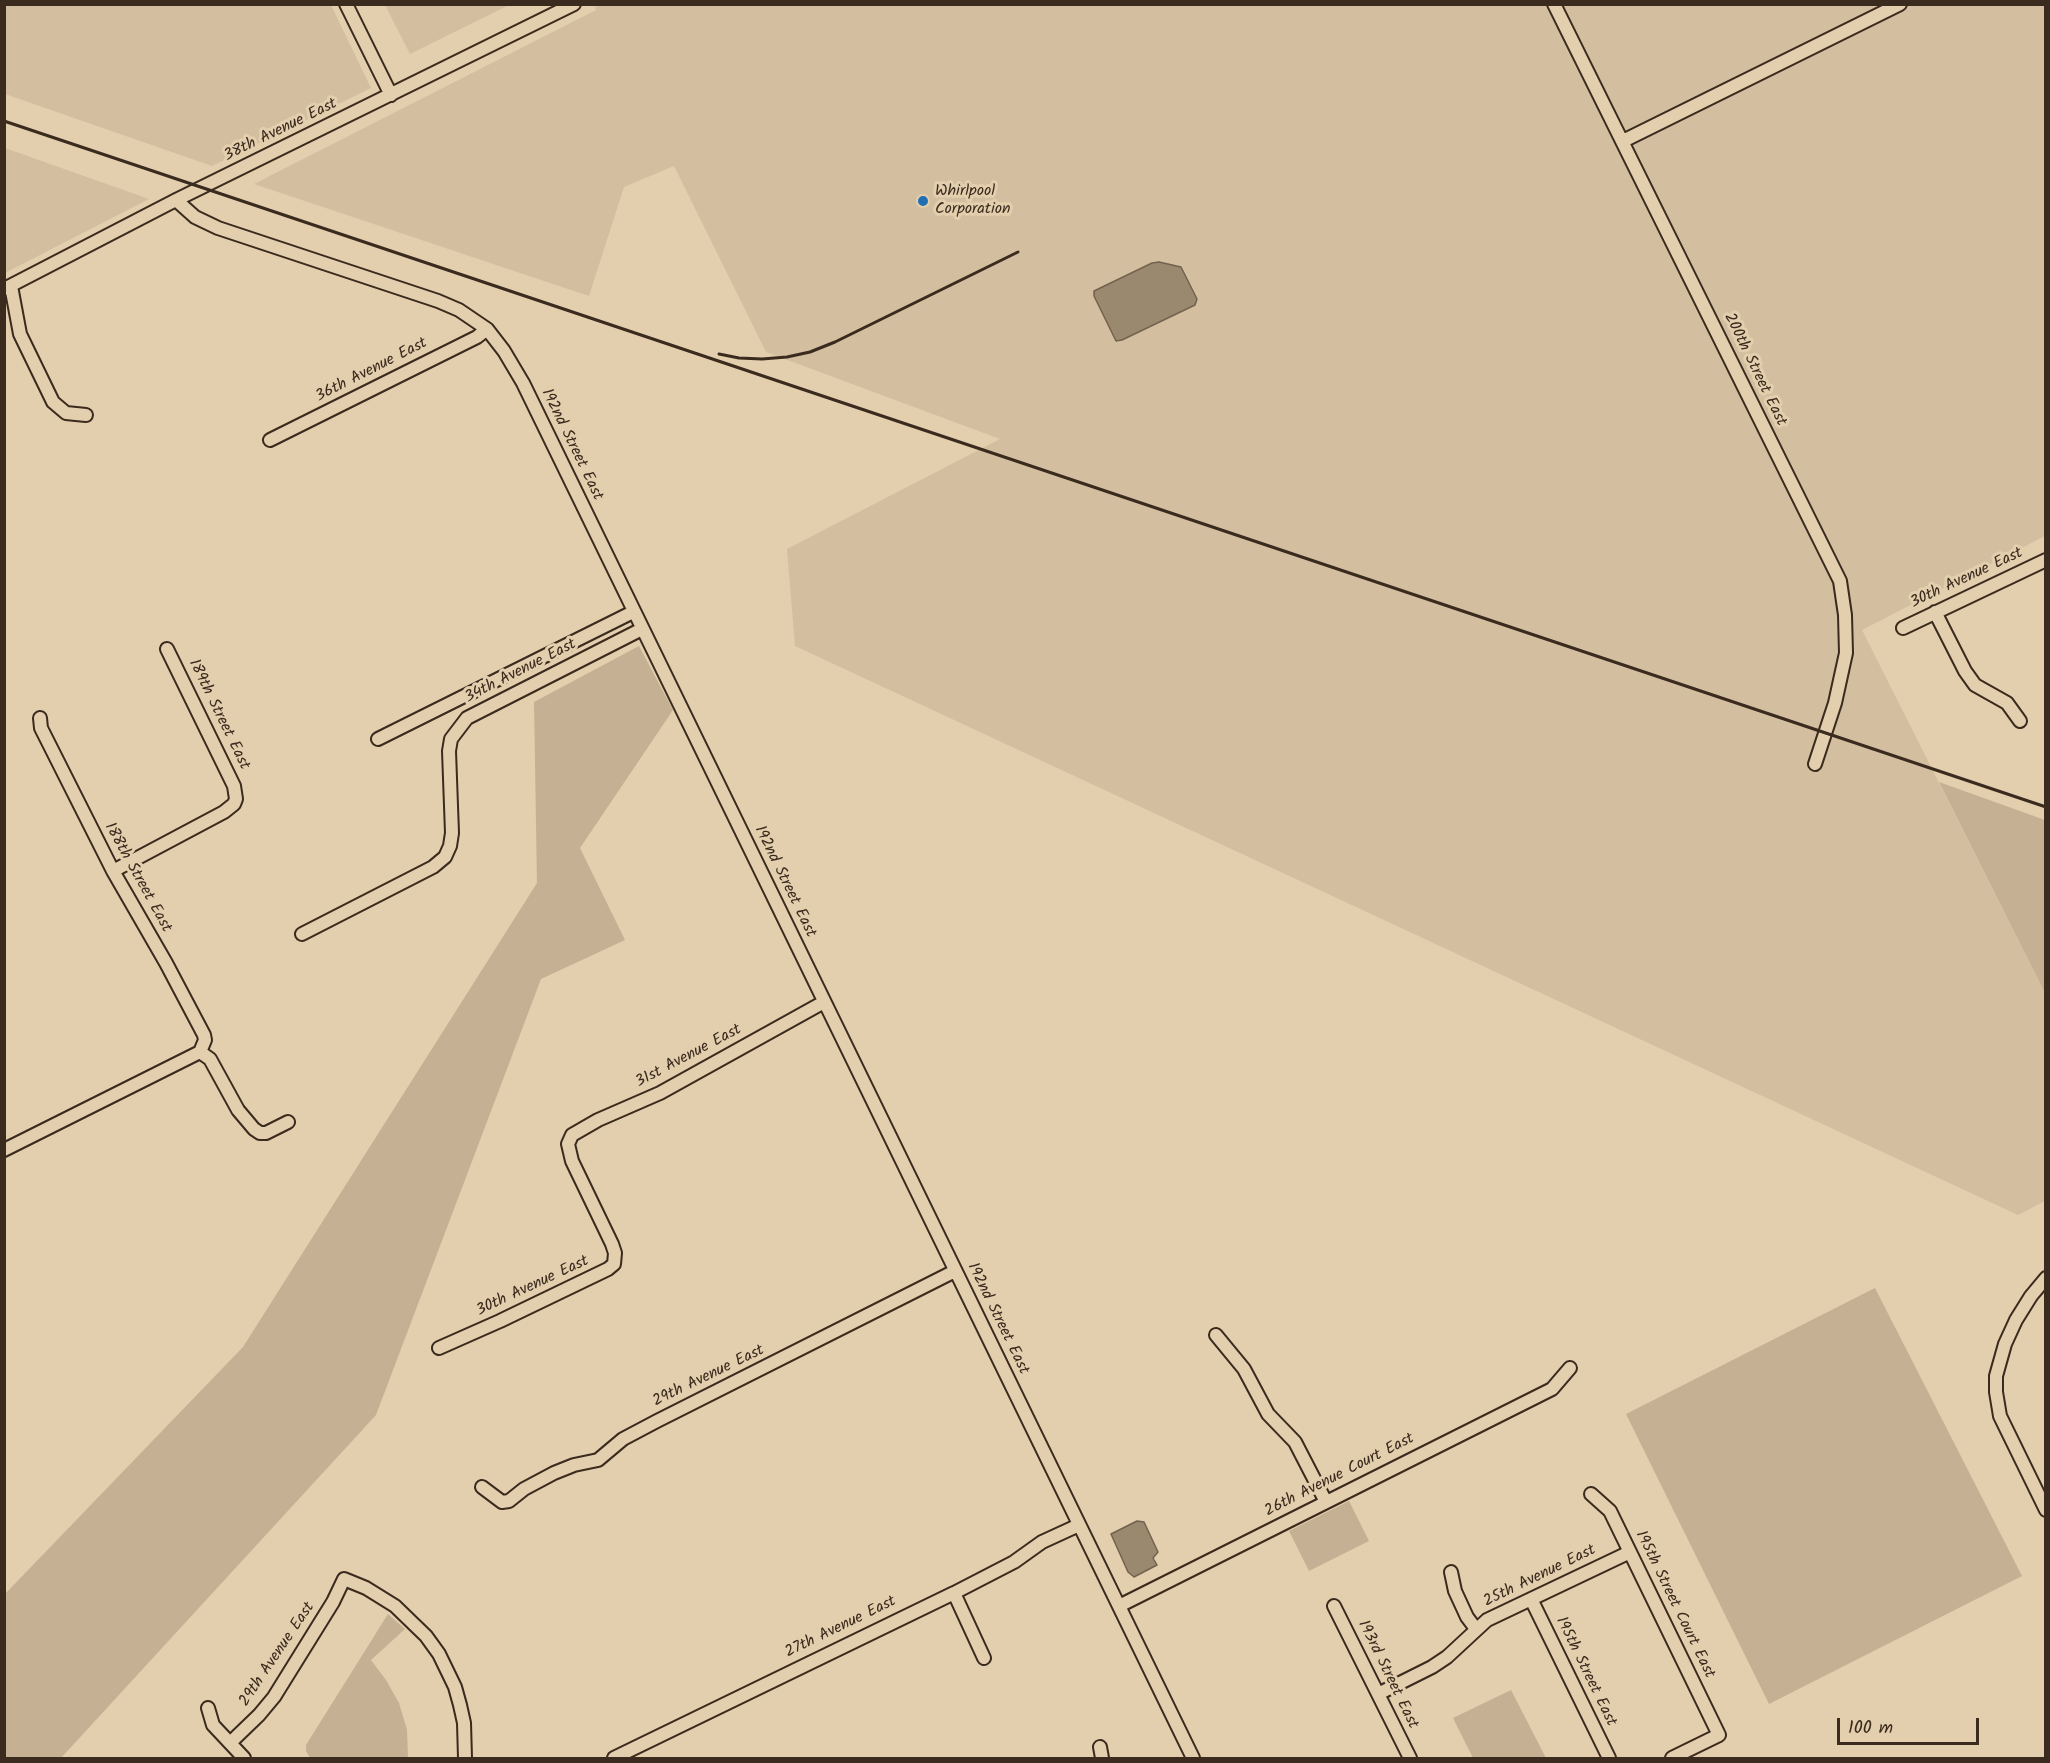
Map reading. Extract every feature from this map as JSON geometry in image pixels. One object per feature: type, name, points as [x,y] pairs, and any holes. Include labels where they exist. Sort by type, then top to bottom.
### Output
[{"type":"street","points":[[346,4],[391,95]]},
{"type":"street","name":"38th Avenue East","points":[[8,288],[177,200],[574,4]]},
{"type":"street","name":"200th Street East","points":[[1554,4],[1840,581],[1845,615],[1846,653],[1835,703],[1815,764]]},
{"type":"street","points":[[1623,141],[1900,4]]},
{"type":"street","name":"192nd Street East","points":[[177,200],[195,217],[218,228],[438,301],[469,315],[487,329],[498,343],[523,383],[1193,1758]]},
{"type":"street","points":[[8,288],[20,334],[53,402],[66,413],[86,415]]},
{"type":"street","name":"36th Avenue East","points":[[270,440],[477,337],[487,329]]},
{"type":"street","name":"30th Avenue East","points":[[1903,627],[2046,560]]},
{"type":"street","points":[[378,739],[633,612]]},
{"type":"street","points":[[1935,612],[1965,671],[1975,685],[2007,703],[2020,721]]},
{"type":"street","name":"34th Avenue East","points":[[302,934],[433,867],[445,857],[452,833],[448,751],[455,732],[467,718],[642,628]]},
{"type":"street","name":"189th Street East","points":[[113,871],[224,812],[234,804],[236,797],[234,786],[167,649]]},
{"type":"street","name":"188th Street East","points":[[40,718],[40,728],[113,871],[204,1035],[205,1040],[200,1052]]},
{"type":"street","name":"31st Avenue East","points":[[569,1140],[581,1129],[660,1093],[825,1002]]},
{"type":"street","points":[[4,1150],[200,1052],[210,1059],[238,1110],[254,1129],[260,1133],[266,1133],[288,1122]]},
{"type":"street","name":"30th Avenue East","points":[[439,1348],[511,1316],[614,1264],[615,1253],[612,1244],[572,1161],[569,1140]]},
{"type":"street","name":"29th Avenue East","points":[[482,1487],[502,1502],[509,1501],[524,1489],[554,1473],[574,1465],[598,1460],[623,1439],[648,1425],[955,1271]]},
{"type":"street","points":[[2044,1504],[2000,1416],[1996,1376],[2016,1320],[2046,1278]]},
{"type":"street","points":[[1216,1335],[1244,1369],[1268,1414],[1295,1442],[1326,1502]]},
{"type":"street","name":"26th Avenue Court East","points":[[1119,1606],[1552,1389],[1570,1368]]},
{"type":"street","name":"195th Street Court East","points":[[1592,1494],[1610,1511],[1719,1735],[1672,1758]]},
{"type":"street","name":"27th Avenue East","points":[[614,1758],[954,1593],[1014,1562],[1042,1542],[1079,1525]]},
{"type":"street","name":"25th Avenue East","points":[[1378,1694],[1447,1657],[1487,1620],[1630,1552]]},
{"type":"street","points":[[1451,1572],[1455,1591],[1467,1617],[1476,1629]]},
{"type":"street","name":"29th Avenue East","points":[[231,1742],[260,1715],[274,1697],[333,1602],[344,1579],[366,1588],[395,1606],[420,1630],[439,1654],[455,1687],[460,1705],[464,1723],[465,1758]]},
{"type":"street","points":[[954,1593],[984,1658]]},
{"type":"street","name":"195th Street East","points":[[1531,1599],[1609,1758]]},
{"type":"street","name":"193rd Street East","points":[[1334,1605],[1410,1758]]},
{"type":"street","points":[[208,1708],[213,1725],[244,1758]]},
{"type":"shaded area","points":[[5,4],[331,5],[371,88],[212,166],[5,94]]},
{"type":"shaded area","points":[[385,5],[509,5],[410,54]]},
{"type":"shaded area","points":[[601,5],[2045,5],[2045,536],[1862,630],[2045,993],[2045,1201],[2018,1215],[795,646],[787,549],[1000,439],[766,352],[674,166],[624,187],[589,296],[254,184],[596,10],[595,7]]},
{"type":"shaded area","points":[[5,148],[149,199],[5,273]]},
{"type":"shaded area","points":[[1159,262],[1181,267],[1197,299],[1195,305],[1116,341],[1094,296],[1094,291],[1152,263]]},
{"type":"shaded area","points":[[639,646],[673,710],[580,848],[625,940],[541,979],[376,1415],[61,1758],[5,1758],[5,1594],[243,1347],[537,883],[534,702]]},
{"type":"shaded area","points":[[1939,782],[2045,820],[2045,993]]},
{"type":"shaded area","points":[[1875,1288],[2022,1576],[1769,1704],[1626,1414]]},
{"type":"shaded area","points":[[1349,1501],[1369,1541],[1309,1571],[1289,1531]]},
{"type":"shaded area","points":[[1137,1521],[1144,1522],[1158,1552],[1153,1558],[1157,1565],[1134,1577],[1128,1572],[1111,1534]]},
{"type":"shaded area","points":[[388,1614],[405,1629],[371,1660],[399,1703],[407,1730],[408,1758],[310,1758],[306,1745]]},
{"type":"shaded area","points":[[1511,1690],[1546,1758],[1473,1758],[1453,1718]]},
{"type":"railway","points":[[4,121],[2046,807]]},
{"type":"railway","points":[[719,354],[762,359],[810,352],[835,342],[1018,252]]},
{"type":"place","name":"Whirlpool Corporation","points":[[923,201]]}]
